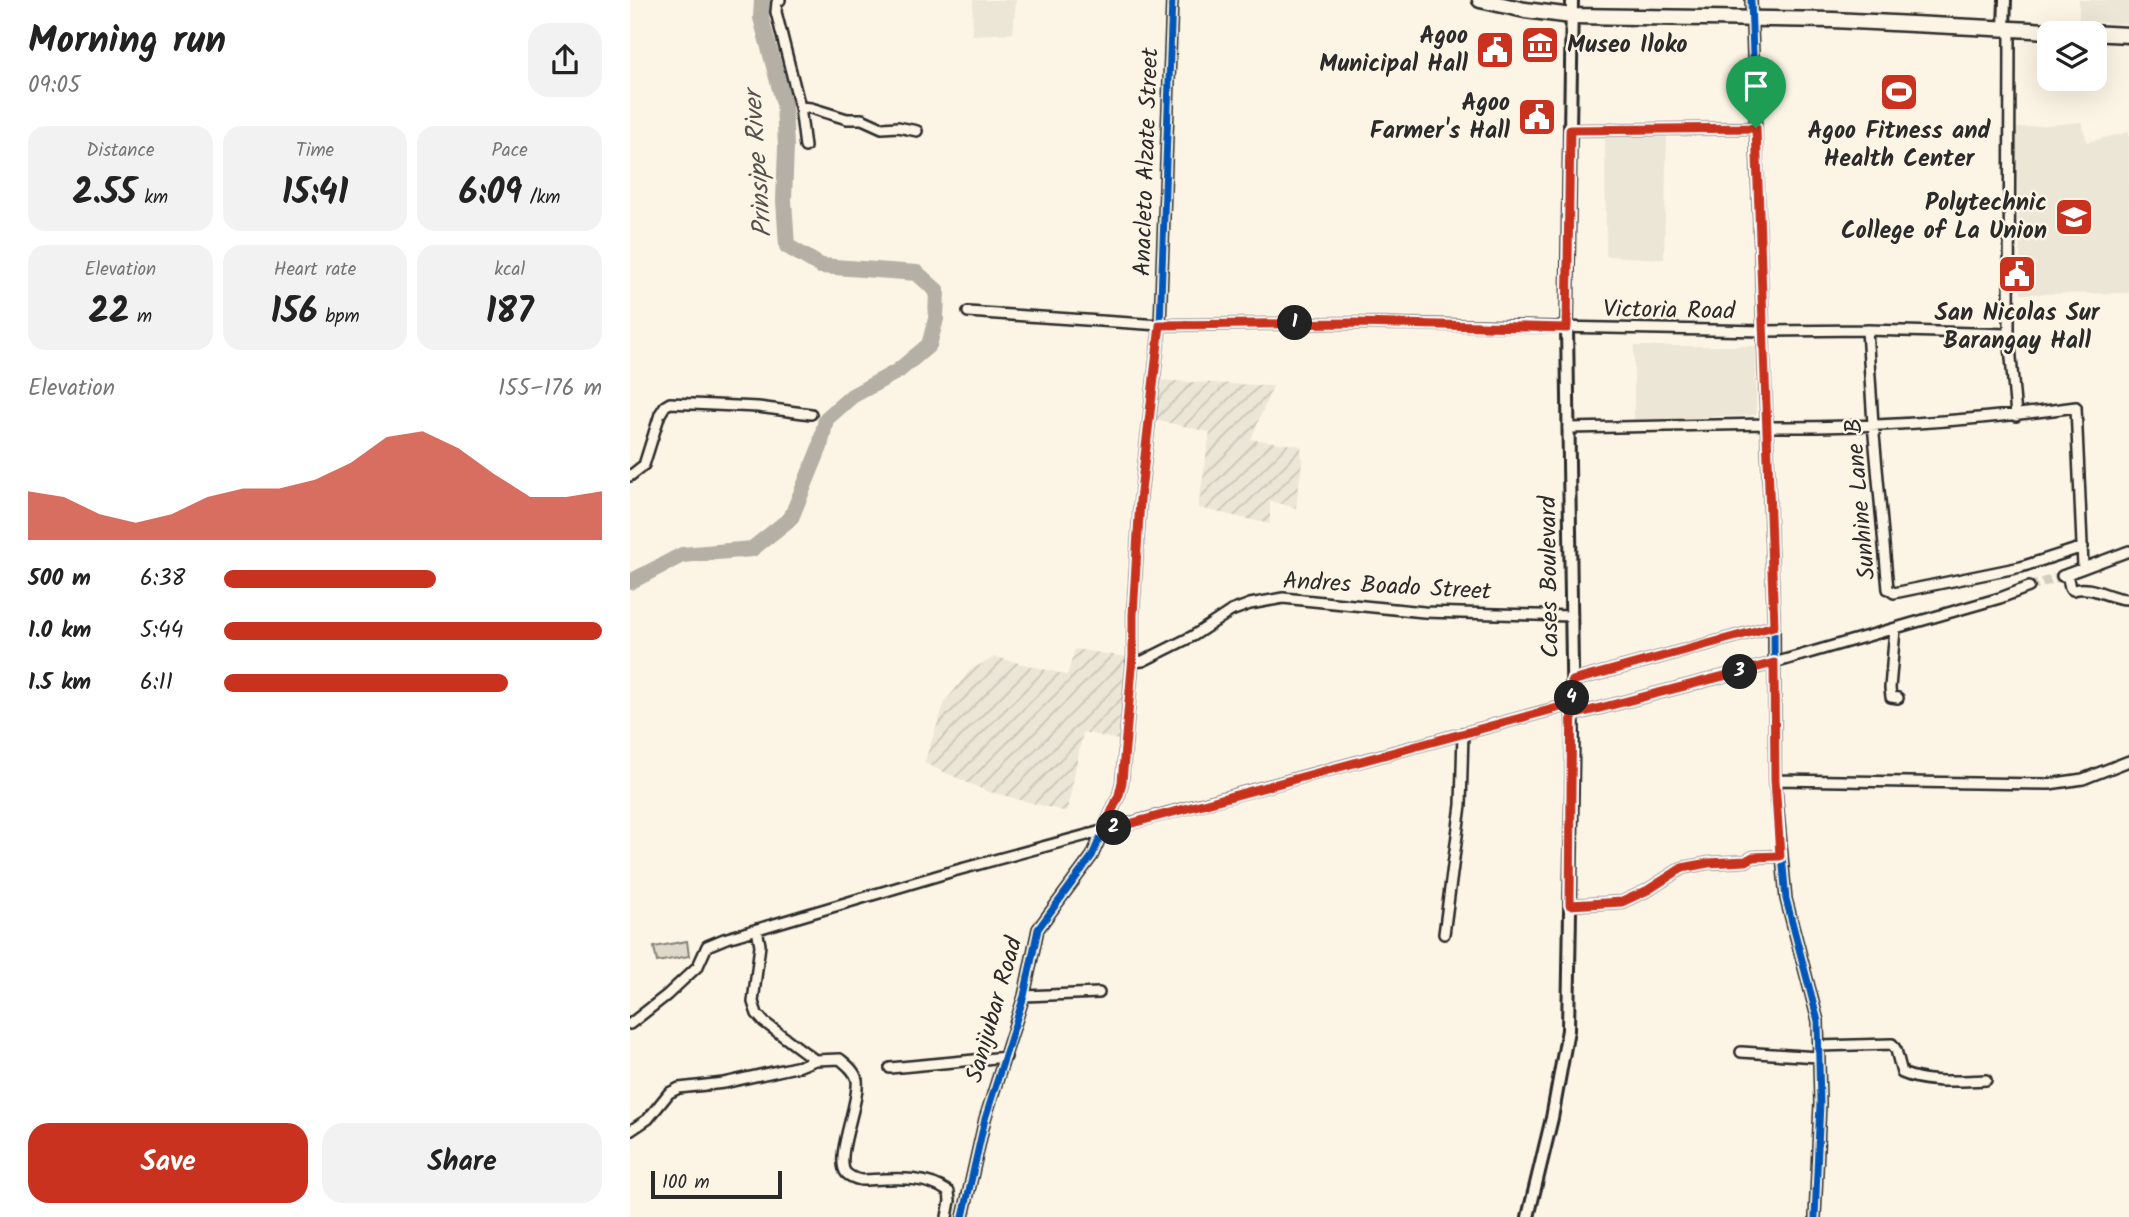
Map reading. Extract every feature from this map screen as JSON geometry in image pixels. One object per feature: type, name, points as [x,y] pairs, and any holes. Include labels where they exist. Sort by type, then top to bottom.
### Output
[{"type":"highway","points":[[1480,0],[1525,10],[1572,16],[1833,20],[2129,35]]},
{"type":"street","points":[[780,0],[777,2],[776,12],[800,107],[805,147]]},
{"type":"street","name":"Anacleto Alzate Street","points":[[1132,662],[1140,500],[1160,325],[1172,0]]},
{"type":"street","name":"Cases Boulevard","points":[[1528,1217],[1552,1118],[1567,1040],[1572,616],[1567,328],[1572,0]]},
{"type":"street","points":[[1751,0],[1774,626],[1775,780],[1786,899],[1818,1021],[1820,1102],[1815,1217]]},
{"type":"street","points":[[2005,0],[2009,334],[2015,416]]},
{"type":"street","points":[[800,107],[847,119],[862,119],[882,128],[898,127],[917,131]]},
{"type":"street","points":[[1570,130],[1756,128]]},
{"type":"street","name":"Victoria Road","points":[[968,312],[1160,325],[1356,323],[2009,334]]},
{"type":"street","name":"Sunhine Lane B","points":[[1867,330],[1872,424],[1888,589],[1894,593],[2021,567],[2083,547]]},
{"type":"street","points":[[630,476],[644,465],[660,414],[670,403],[758,407],[811,414]]},
{"type":"street","points":[[1568,428],[1817,427],[2015,416],[2076,407],[2083,567]]},
{"type":"street","points":[[2129,551],[2064,575],[2073,590],[2087,587],[2116,600],[2129,599]]},
{"type":"street","points":[[630,1024],[698,966],[707,946],[757,929],[950,872],[1227,799],[1462,733],[1774,663],[2029,587]]},
{"type":"street","name":"Andres Boado Street","points":[[1132,662],[1143,661],[1193,636],[1231,611],[1250,604],[1283,598],[1424,612],[1572,616]]},
{"type":"street","points":[[1572,681],[1774,626]]},
{"type":"street","points":[[1895,629],[1890,688],[1891,697],[1898,698]]},
{"type":"street","name":"Sanijubar Road","points":[[963,1217],[985,1119],[1024,996],[1038,929],[1092,856],[1119,795],[1132,662]]},
{"type":"street","points":[[1444,934],[1461,805],[1462,733]]},
{"type":"street","points":[[1775,780],[2049,784],[2083,779],[2129,761]]},
{"type":"street","points":[[1570,905],[1622,902],[1648,890],[1682,868],[1708,863],[1746,861],[1753,857],[1780,856]]},
{"type":"street","points":[[757,929],[760,945],[753,1002],[757,1014],[815,1060]]},
{"type":"street","points":[[1024,996],[1099,993]]},
{"type":"street","points":[[1819,1046],[1892,1044],[1902,1073],[1910,1077],[1944,1081],[1986,1080]]},
{"type":"street","points":[[1741,1052],[1818,1057]]},
{"type":"street","points":[[890,1068],[1006,1057]]},
{"type":"street","points":[[630,1131],[648,1119],[669,1093],[679,1088],[724,1083],[800,1066],[815,1060],[840,1059],[857,1079],[845,1142],[843,1165],[846,1173],[861,1180],[911,1179],[940,1186],[949,1192],[947,1217]]},
{"type":"shaded area","points":[[973,0],[1016,0],[1013,33],[972,35]]},
{"type":"shaded area","points":[[2079,0],[2129,0],[2129,24],[2079,21]]},
{"type":"shaded area","name":"Polytechnic College of La Union","points":[[2082,122],[2087,142],[2129,132],[2129,293],[2021,294],[2016,128]]},
{"type":"shaded area","points":[[1605,133],[1667,133],[1664,259],[1606,256]]},
{"type":"shaded area","points":[[1634,346],[1756,346],[1756,415],[1634,420]]},
{"type":"shaded area","points":[[1155,380],[1273,386],[1251,439],[1301,446],[1302,462],[1296,508],[1270,501],[1270,524],[1198,508],[1210,432],[1152,419]]},
{"type":"shaded area","points":[[1075,649],[1126,657],[1118,740],[1083,732],[1067,812],[986,791],[924,763],[945,702],[970,670],[995,657],[1067,675]]},
{"type":"shaded area","points":[[687,941],[689,956],[657,962],[654,947]]},
{"type":"waterway","name":"Prinsipe River","points":[[630,582],[682,555],[752,549],[791,518],[820,447],[826,419],[852,396],[898,371],[929,345],[936,319],[937,291],[917,273],[821,266],[787,246],[784,104],[761,18],[762,0]]},
{"type":"tunnel","points":[[2029,587],[2062,576]]},
{"type":"cycle path","points":[[963,1217],[985,1119],[1024,996],[1038,929],[1092,856],[1119,795],[1122,782],[1133,656],[1140,501],[1160,325],[1172,0]]},
{"type":"cycle path","points":[[1751,0],[1774,626],[1775,780],[1786,899],[1818,1021],[1820,1103],[1815,1217]]},
{"type":"place","name":"Museo Iloko","points":[[1540,45]]},
{"type":"place","name":"Agoo Municipal Hall","points":[[1495,50]]},
{"type":"place","name":"Agoo Fitness and Health Center","points":[[1899,92]]},
{"type":"place","name":"Agoo Farmer's Hall","points":[[1537,117]]},
{"type":"place","name":"Polytechnic College of La Union","points":[[2074,217]]},
{"type":"place","name":"San Nicolas Sur Barangay Hall","points":[[2017,274]]},
{"type":"route","points":[[1756,128],[1570,130],[1567,328],[1356,323],[1160,325],[1140,500],[1133,656],[1122,782],[1113,812],[1103,831],[1572,704],[1573,715],[1774,663],[1775,780],[1780,856],[1753,857],[1746,861],[1708,863],[1682,868],[1648,890],[1622,902],[1570,905],[1573,733],[1572,704],[1572,681],[1774,626],[1756,128]]}]
